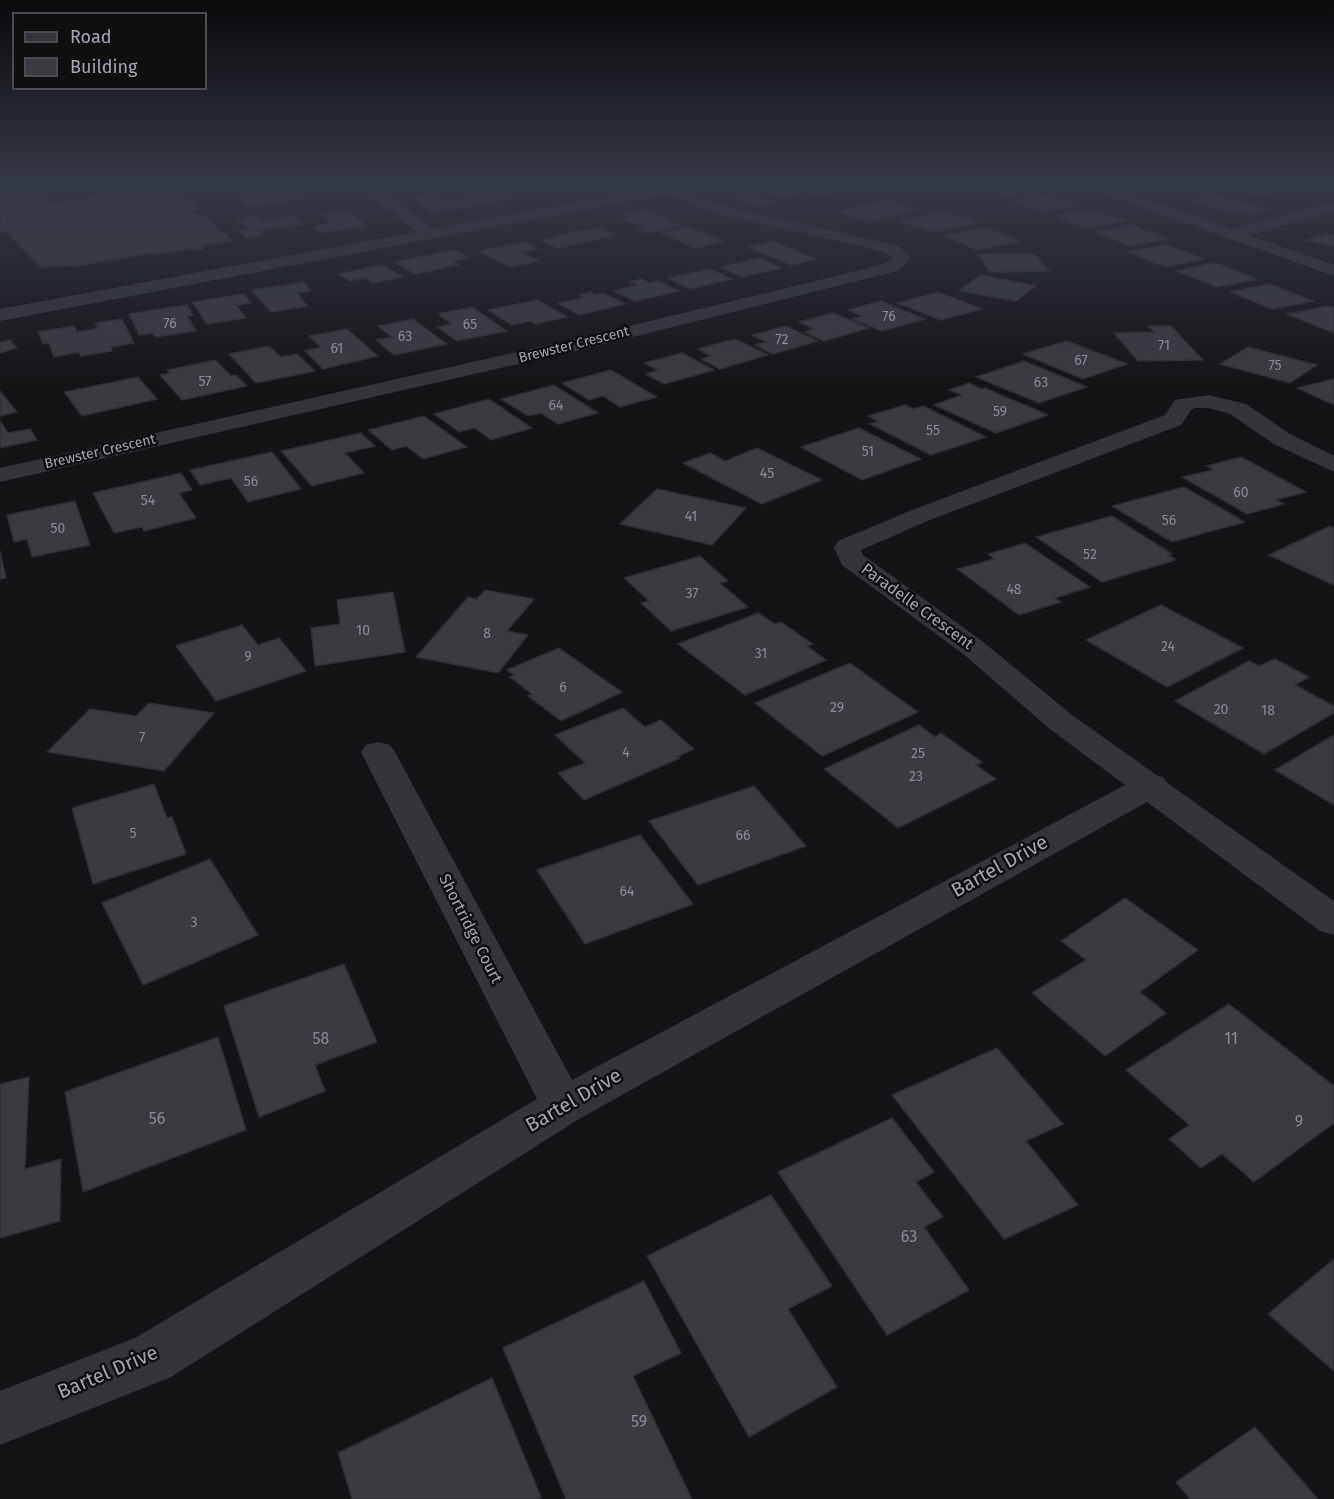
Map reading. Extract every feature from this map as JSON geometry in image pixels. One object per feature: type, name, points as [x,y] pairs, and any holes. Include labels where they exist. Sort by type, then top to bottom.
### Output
[{"type":"street","points":[[0,315],[324,253]]},
{"type":"street","name":"Brewster Crescent","points":[[0,475],[584,344],[892,267],[903,258],[897,253]]},
{"type":"street","points":[[1284,253],[1334,271]]},
{"type":"street","name":"Paradelle Crescent","points":[[1334,465],[1282,439],[1238,409],[1209,401],[1193,402],[1183,405],[1173,420],[921,514],[847,547],[851,559],[972,647],[1061,722],[1151,785],[1334,921]]},
{"type":"street","name":"Shortridge Court","points":[[378,752],[563,1106]]},
{"type":"street","name":"Bartel Drive","points":[[0,1418],[152,1358],[563,1106],[1151,785]]},
{"type":"building","points":[[27,253],[166,253],[155,255],[152,253],[75,266],[42,268]]},
{"type":"building","points":[[439,253],[460,253],[470,258],[452,261],[459,265],[415,274],[394,262]]},
{"type":"building","points":[[483,253],[523,253],[539,261],[510,267]]},
{"type":"building","points":[[762,253],[802,253],[816,259],[791,265]]},
{"type":"building","points":[[1130,253],[1188,253],[1205,259],[1166,267]]},
{"type":"building","points":[[978,254],[1035,254],[1049,271],[990,272]]},
{"type":"building","points":[[759,258],[781,268],[742,277],[720,267]]},
{"type":"building","points":[[1215,263],[1257,279],[1217,287],[1176,271]]},
{"type":"building","points":[[382,265],[403,277],[373,283],[364,278],[350,281],[338,274]]},
{"type":"building","points":[[710,269],[732,279],[690,289],[668,278]]},
{"type":"building","points":[[980,275],[1036,286],[1016,301],[959,291]]},
{"type":"building","points":[[641,279],[649,283],[658,281],[679,291],[635,301],[614,291],[638,285],[630,282]]},
{"type":"building","points":[[304,282],[311,291],[297,293],[307,306],[271,312],[251,290]]},
{"type":"building","points":[[1270,284],[1314,301],[1272,309],[1230,292]]},
{"type":"building","points":[[591,292],[596,295],[603,293],[625,304],[579,315],[558,303],[584,298],[579,295]]},
{"type":"building","points":[[938,292],[982,309],[941,320],[897,303]]},
{"type":"building","points":[[244,294],[251,303],[236,305],[246,318],[207,324],[192,302]]},
{"type":"building","points":[[538,300],[567,317],[535,324],[531,321],[512,325],[488,310]]},
{"type":"building","points":[[881,301],[925,319],[882,331],[853,319],[862,316],[848,310]]},
{"type":"building","points":[[187,305],[193,315],[187,316],[196,331],[155,337],[153,333],[139,335],[129,314]]},
{"type":"building","points":[[1328,306],[1334,308],[1334,333],[1287,314]]},
{"type":"building","points":[[472,307],[507,331],[457,341],[437,327],[452,324],[438,314]]},
{"type":"building","points":[[833,313],[869,328],[824,341],[805,332],[815,329],[799,322]]},
{"type":"building","points":[[122,319],[134,343],[111,347],[112,351],[81,356],[79,352],[54,357],[49,343],[43,344],[38,332],[74,326],[77,332],[98,328],[95,323]]},
{"type":"building","points":[[413,319],[447,344],[394,355],[376,340],[392,337],[378,326]]},
{"type":"building","points":[[786,326],[818,341],[773,354],[755,345],[766,342],[752,335]]},
{"type":"building","points":[[1148,326],[1171,326],[1203,360],[1138,361],[1114,333],[1154,332]]},
{"type":"building","points":[[347,329],[378,356],[323,369],[305,351],[321,347],[309,336]]},
{"type":"building","points":[[735,339],[768,355],[720,369],[701,359],[711,356],[698,349]]},
{"type":"building","points":[[10,340],[17,348],[0,353],[0,342]]},
{"type":"building","points":[[1067,341],[1127,364],[1083,379],[1023,354]]},
{"type":"building","points":[[269,346],[281,357],[297,354],[315,371],[256,383],[229,354]]},
{"type":"building","points":[[1248,347],[1317,365],[1290,383],[1220,364]]},
{"type":"building","points":[[682,353],[714,370],[664,384],[646,374],[658,370],[644,363]]},
{"type":"building","points":[[215,360],[231,376],[236,375],[247,386],[182,400],[160,375],[170,373],[167,370]]},
{"type":"building","points":[[1024,361],[1087,387],[1039,403],[976,377]]},
{"type":"building","points":[[611,370],[657,397],[620,407],[603,396],[589,400],[562,383]]},
{"type":"building","points":[[138,377],[157,399],[82,416],[64,392]]},
{"type":"building","points":[[1334,379],[1334,405],[1297,388]]},
{"type":"building","points":[[969,383],[1048,415],[996,433],[934,405],[962,395],[949,390]]},
{"type":"building","points":[[554,385],[598,413],[558,424],[541,413],[528,416],[501,399]]},
{"type":"building","points":[[0,391],[17,412],[0,416]]},
{"type":"building","points":[[489,399],[532,428],[491,440],[475,428],[459,432],[434,414]]},
{"type":"building","points":[[905,405],[914,409],[923,406],[986,437],[931,455],[870,424],[878,421],[868,416]]},
{"type":"building","points":[[424,416],[467,447],[423,459],[406,446],[392,450],[368,430]]},
{"type":"building","points":[[0,421],[8,433],[30,429],[37,440],[0,448]]},
{"type":"building","points":[[859,428],[921,459],[862,480],[801,447]]},
{"type":"building","points":[[361,433],[375,446],[345,453],[364,473],[312,486],[281,451]]},
{"type":"building","points":[[757,448],[822,480],[762,504],[683,463],[710,453],[725,461]]},
{"type":"building","points":[[272,452],[301,489],[248,502],[231,478],[200,485],[190,470]]},
{"type":"building","points":[[1241,457],[1306,492],[1276,500],[1284,504],[1247,514],[1182,477],[1213,470],[1207,466]]},
{"type":"building","points":[[181,473],[192,490],[179,493],[196,518],[144,531],[142,527],[114,533],[93,493]]},
{"type":"building","points":[[1184,487],[1245,522],[1172,542],[1112,506]]},
{"type":"building","points":[[657,489],[746,508],[712,545],[620,524]]},
{"type":"building","points":[[75,501],[90,545],[32,557],[27,539],[14,542],[7,515]]},
{"type":"building","points":[[1112,516],[1172,554],[1168,555],[1176,560],[1102,582],[1036,537]]},
{"type":"building","points":[[1330,526],[1334,528],[1334,585],[1269,555]]},
{"type":"building","points":[[1025,543],[1090,587],[1055,598],[1061,602],[1019,615],[957,569],[994,559],[988,554]]},
{"type":"building","points":[[0,551],[6,578],[0,579]]},
{"type":"building","points":[[700,556],[728,581],[720,583],[748,607],[671,631],[641,603],[649,601],[624,578]]},
{"type":"building","points":[[485,590],[534,599],[507,631],[528,635],[498,673],[416,657],[468,597],[477,599]]},
{"type":"building","points":[[393,592],[405,652],[315,666],[311,628],[340,624],[337,600]]},
{"type":"building","points":[[1161,605],[1243,648],[1167,687],[1086,640]]},
{"type":"building","points":[[758,613],[775,624],[781,622],[813,644],[807,646],[826,660],[745,695],[678,644]]},
{"type":"building","points":[[242,625],[258,645],[279,638],[306,671],[216,701],[176,646]]},
{"type":"building","points":[[559,648],[622,692],[561,721],[528,696],[532,694],[510,677],[514,675],[507,670]]},
{"type":"building","points":[[1275,659],[1309,677],[1295,685],[1334,706],[1334,713],[1264,754],[1175,701],[1249,661],[1259,666]]},
{"type":"building","points":[[850,663],[918,712],[822,756],[755,703]]},
{"type":"building","points":[[149,703],[214,713],[164,771],[47,752],[90,709],[136,716]]},
{"type":"building","points":[[623,708],[645,727],[661,720],[694,749],[678,756],[680,758],[584,800],[558,773],[585,763],[555,735]]},
{"type":"building","points":[[919,725],[935,737],[941,733],[982,762],[976,765],[996,779],[898,828],[824,769]]},
{"type":"building","points":[[1334,735],[1334,805],[1275,770]]},
{"type":"building","points":[[154,784],[167,818],[172,817],[186,854],[93,884],[72,808]]},
{"type":"building","points":[[754,786],[806,846],[698,885],[649,821]]},
{"type":"building","points":[[640,835],[693,904],[585,944],[537,870]]},
{"type":"building","points":[[210,859],[258,935],[143,985],[102,903]]},
{"type":"building","points":[[1125,898],[1198,950],[1140,992],[1166,1013],[1105,1056],[1032,993],[1086,960],[1061,941]]},
{"type":"building","points":[[344,964],[377,1042],[315,1065],[325,1091],[259,1117],[224,1006]]},
{"type":"building","points":[[1229,1004],[1334,1086],[1334,1123],[1254,1182],[1222,1154],[1201,1168],[1169,1139],[1189,1125],[1126,1070]]},
{"type":"building","points":[[218,1037],[246,1130],[83,1192],[65,1092]]},
{"type":"building","points":[[997,1048],[1063,1124],[1026,1141],[1078,1205],[1004,1239],[892,1095]]},
{"type":"building","points":[[29,1077],[25,1169],[61,1159],[60,1221],[0,1238],[0,1084]]},
{"type":"building","points":[[892,1118],[934,1172],[916,1182],[943,1217],[924,1227],[969,1290],[887,1335],[778,1172]]},
{"type":"building","points":[[771,1195],[832,1286],[788,1309],[837,1387],[749,1437],[647,1256]]},
{"type":"building","points":[[1334,1259],[1334,1371],[1268,1314]]},
{"type":"building","points":[[644,1281],[681,1353],[633,1376],[692,1499],[566,1499],[503,1348]]},
{"type":"building","points":[[492,1378],[541,1497],[537,1499],[352,1499],[338,1453]]},
{"type":"building","points":[[1255,1427],[1318,1499],[1190,1499],[1176,1482]]}]
